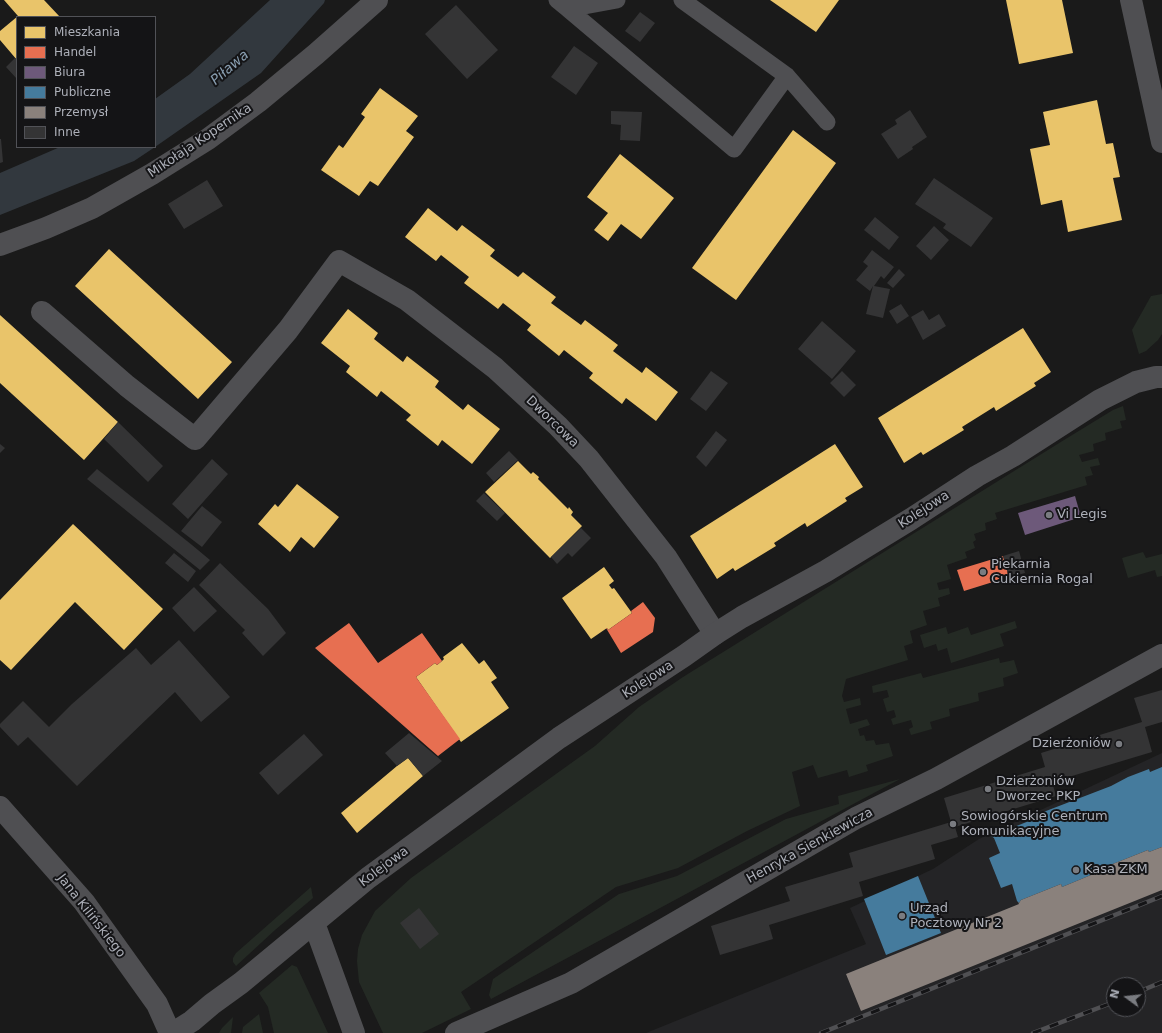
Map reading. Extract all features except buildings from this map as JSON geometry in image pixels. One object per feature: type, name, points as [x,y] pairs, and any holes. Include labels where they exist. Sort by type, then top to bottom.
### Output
[{"type":"street","name":"Mikołaja Kopernika","points":[[0,245],[46,228],[92,208],[152,174],[208,139],[258,102],[377,0]]},
{"type":"street","points":[[1131,0],[1162,142]]},
{"type":"street","name":"Dworcowa","points":[[42,312],[127,386],[195,439],[288,330],[339,261],[407,300],[495,368],[558,426],[589,459],[666,558],[715,634]]},
{"type":"street","name":"Kolejowa","points":[[173,1033],[192,1022],[212,1004],[241,983],[368,878],[559,738],[715,634],[742,617],[826,571],[898,527],[976,476],[1013,456],[1100,400],[1136,382],[1160,375]]},
{"type":"street","name":"Henryka Sienkiewicza","points":[[456,1033],[571,983],[856,818],[936,779],[1162,655]]},
{"type":"street","name":"Jana Kilińskiego","points":[[0,807],[84,902],[157,1004],[170,1033]]},
{"type":"street","points":[[314,923],[354,1033]]},
{"type":"lane","points":[[562,5],[617,0]]},
{"type":"lane","points":[[682,0],[787,76],[827,122]]},
{"type":"lane","points":[[562,5],[734,149],[787,76]]},
{"type":"shaded area","points":[[1162,294],[1162,334],[1146,351],[1139,354],[1132,330],[1151,296]]},
{"type":"shaded area","points":[[1123,406],[1126,420],[1120,421],[1122,428],[1105,433],[1106,440],[1093,444],[1094,451],[1079,455],[1082,462],[1098,458],[1100,465],[1090,467],[1093,475],[1085,477],[1087,485],[995,513],[997,519],[985,523],[986,530],[974,534],[976,540],[973,542],[975,548],[965,552],[967,558],[947,565],[951,579],[937,583],[939,590],[949,588],[950,594],[938,598],[940,606],[923,611],[927,625],[910,631],[913,643],[904,646],[908,660],[846,679],[842,696],[844,702],[860,698],[861,705],[846,709],[850,724],[867,719],[870,725],[858,729],[860,736],[864,735],[866,741],[874,740],[876,745],[889,743],[893,756],[866,765],[868,771],[849,777],[847,770],[818,778],[813,765],[792,772],[800,806],[747,831],[678,868],[616,887],[461,992],[471,1009],[422,1033],[383,1033],[359,982],[357,961],[358,949],[362,935],[375,911],[411,878],[595,746],[639,707],[683,677],[1064,440],[1113,410]]},
{"type":"shaded area","points":[[1143,552],[1146,558],[1162,554],[1162,576],[1157,577],[1155,570],[1128,578],[1122,558]]},
{"type":"shaded area","points":[[1015,621],[1017,628],[1000,634],[1004,646],[951,663],[947,648],[938,651],[936,644],[924,648],[920,635],[946,627],[948,634],[968,627],[971,635]]},
{"type":"shaded area","points":[[999,658],[1000,663],[1014,660],[1018,673],[1003,678],[1004,686],[978,693],[979,701],[949,709],[950,716],[930,722],[932,729],[911,735],[909,729],[913,727],[911,720],[893,725],[891,719],[896,717],[894,710],[887,712],[883,699],[889,697],[887,690],[873,693],[872,686],[921,673],[923,678]]},
{"type":"shaded area","points":[[1162,753],[1162,1033],[646,1033],[866,944],[850,908],[933,869],[979,839]]},
{"type":"shaded area","points":[[900,779],[491,999],[489,995],[493,979],[619,894],[677,876],[786,819],[839,804],[838,796]]},
{"type":"shaded area","points":[[311,887],[313,898],[236,966],[233,962],[233,958],[236,953]]},
{"type":"shaded area","points":[[292,965],[297,967],[328,1033],[274,1033],[268,1007],[259,993]]},
{"type":"shaded area","points":[[259,1014],[263,1033],[242,1033],[243,1027]]},
{"type":"shaded area","points":[[233,1017],[231,1033],[219,1033],[222,1028]]},
{"type":"water","name":"Piława","points":[[270,0],[325,0],[324,3],[261,73],[156,146],[156,98],[190,74]]},
{"type":"water","points":[[58,148],[154,148],[134,161],[0,215],[0,173]]},
{"type":"railway","points":[[821,1033],[1162,896]]},
{"type":"railway","points":[[1146,989],[1162,982]]},
{"type":"railway","points":[[1033,1033],[1106,1005]]},
{"type":"place","name":"Vi Legis","points":[[1049,515]]},
{"type":"place","name":"Piekarnia Cukiernia Rogal","points":[[983,572]]},
{"type":"place","name":"Dzierżoniów","points":[[1119,744]]},
{"type":"place","name":"Dzierżoniów Dworzec PKP","points":[[988,789]]},
{"type":"place","name":"Sowiogórskie Centrum Komunikacyjne","points":[[953,824]]},
{"type":"place","name":"Kasa ZKM","points":[[1076,870]]},
{"type":"place","name":"Urząd Pocztowy Nr 2","points":[[902,916]]}]
